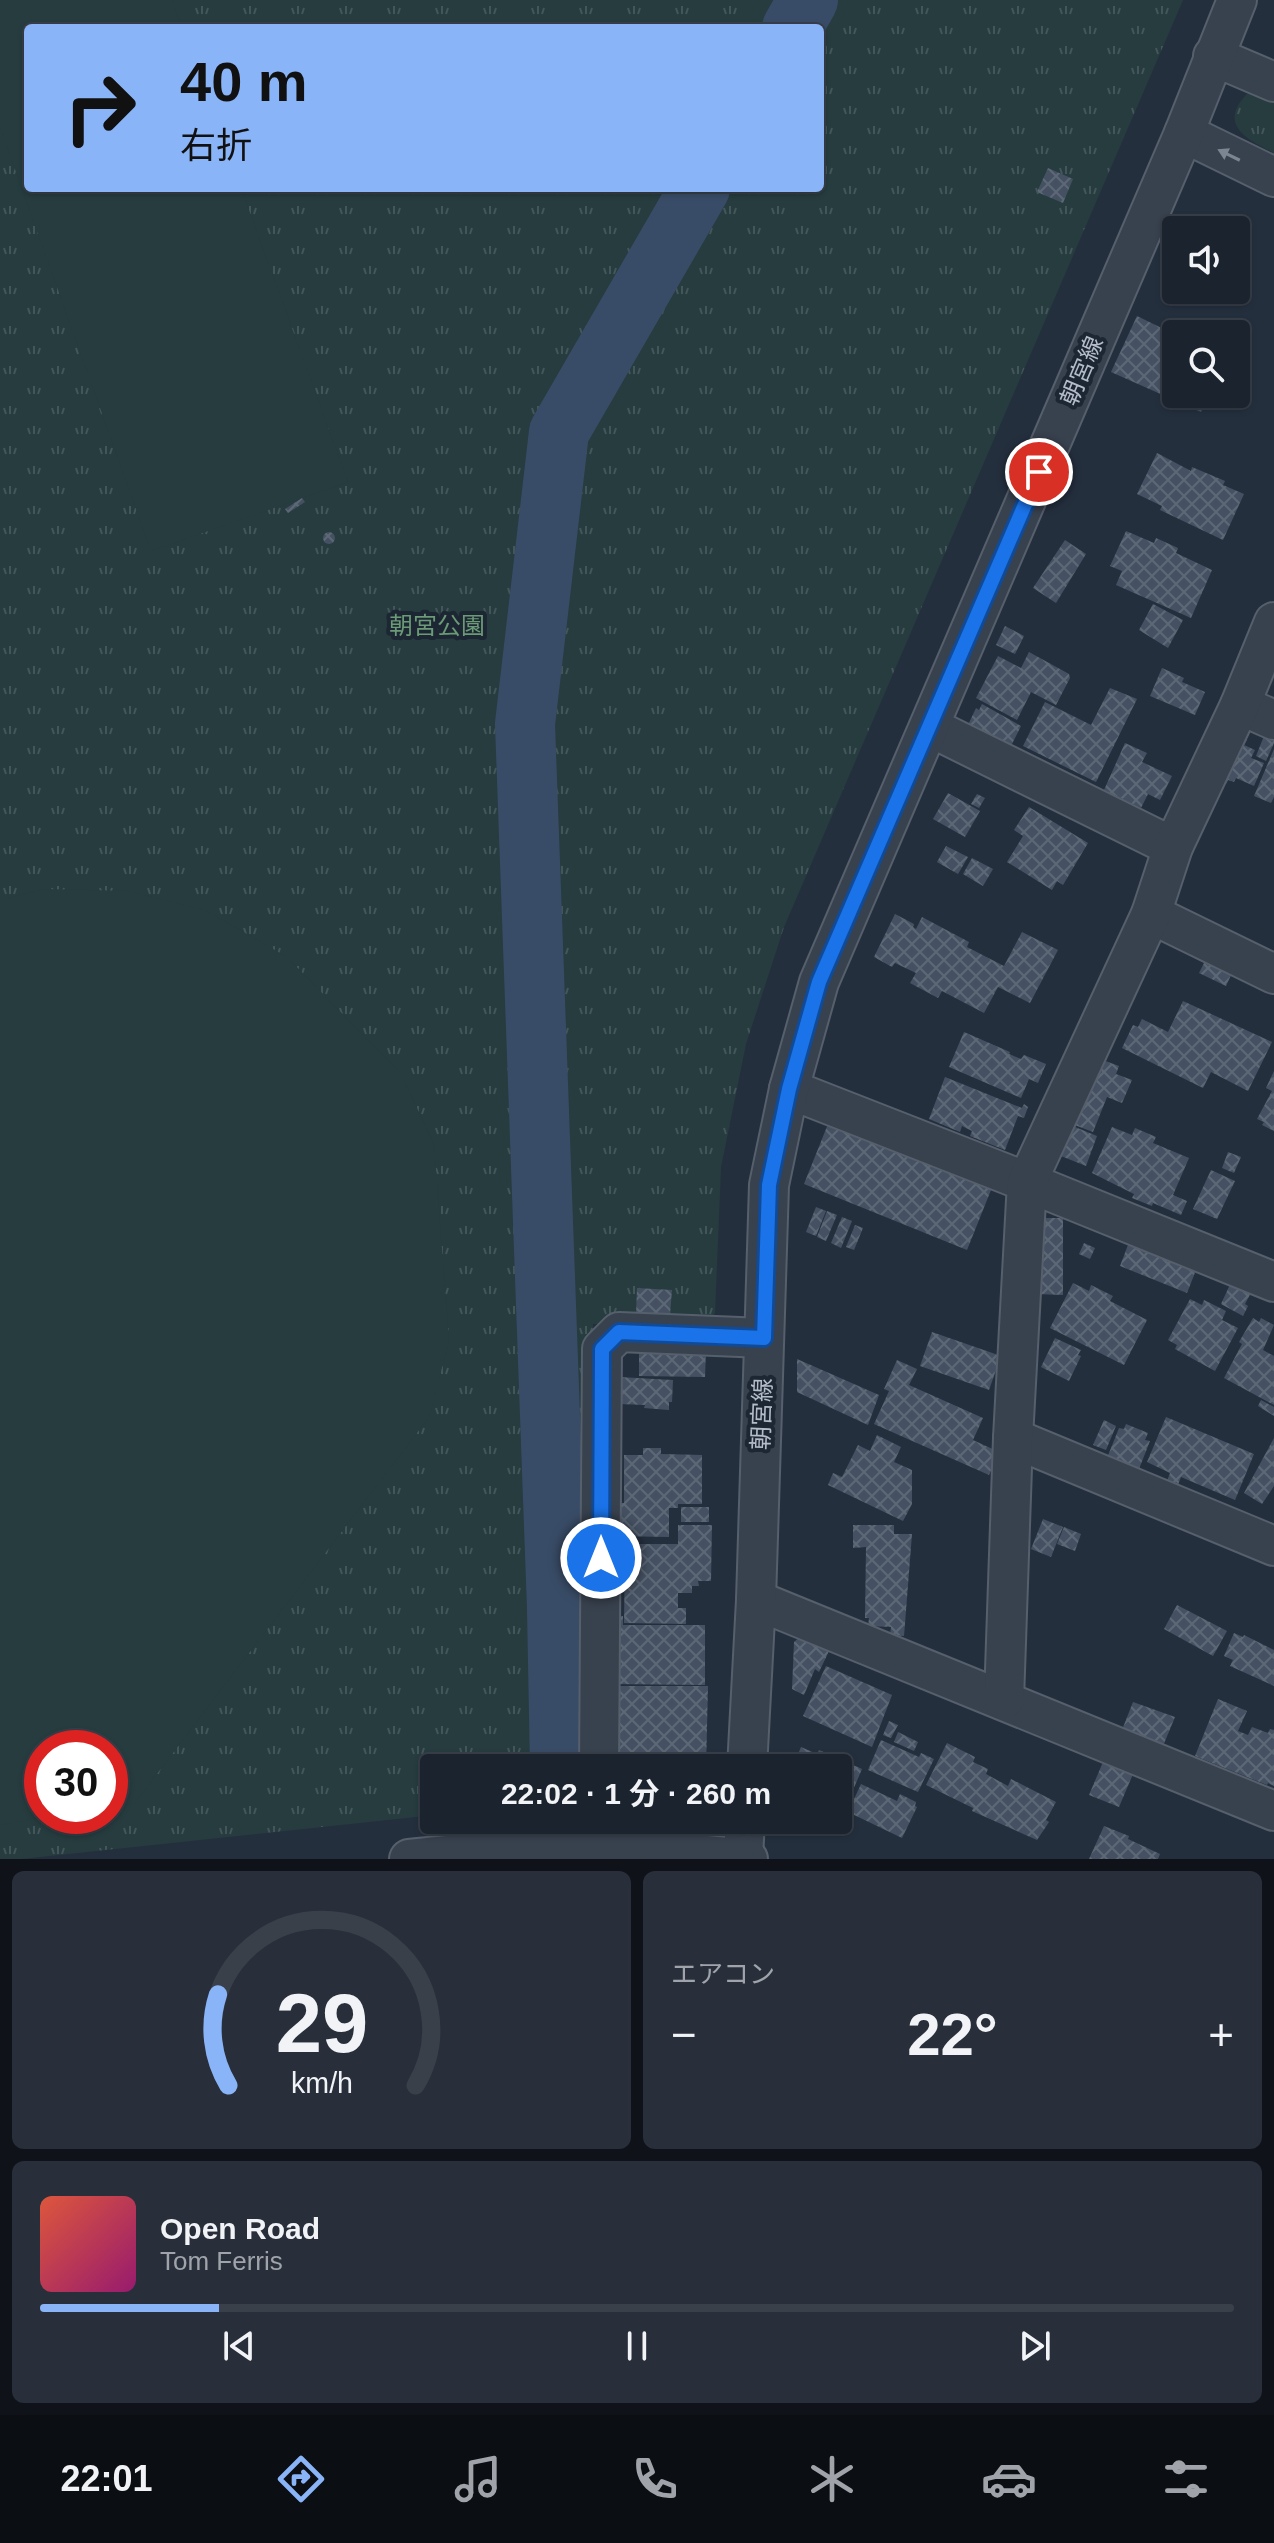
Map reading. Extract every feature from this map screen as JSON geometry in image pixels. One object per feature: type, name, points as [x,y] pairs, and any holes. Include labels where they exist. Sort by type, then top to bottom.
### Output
[{"type":"street","name":"朝宮線","points":[[748,1754],[756,1600],[769,1185],[789,1089],[819,982],[1184,133],[1237,0]]},
{"type":"street","points":[[1213,56],[1274,82]]},
{"type":"street","points":[[1184,133],[1274,177]]},
{"type":"street","points":[[1004,1700],[1013,1438],[1027,1182],[1151,914],[1173,847],[1240,705],[1274,622]]},
{"type":"street","points":[[1240,705],[1274,720]]},
{"type":"street","points":[[930,727],[1173,847]]},
{"type":"street","points":[[1151,914],[1274,974]]},
{"type":"street","points":[[789,1089],[1274,1282]]},
{"type":"street","points":[[599,1754],[602,1349],[619,1332],[764,1338]]},
{"type":"street","points":[[1013,1438],[1274,1546]]},
{"type":"street","points":[[756,1600],[1274,1811]]},
{"type":"street","points":[[409,1859],[507,1854],[586,1843],[745,1845]]},
{"type":"green space","name":"朝宮公園","points":[[0,0],[1183,0],[784,927],[746,1044],[721,1167],[715,1313],[705,1323],[593,1324],[587,1754],[420,1754],[420,1816],[0,1859]]},
{"type":"green space","points":[[0,0],[172,0],[181,24],[24,24],[24,192],[242,192],[348,482],[151,551],[0,127]]},
{"type":"green space","points":[[1250,91],[1274,91],[1274,153],[1253,142],[1238,129],[1235,112]]},
{"type":"green space","points":[[45,889],[128,891],[205,910],[287,957],[401,1074],[434,1144],[449,1341],[429,1417],[134,1804],[128,1805],[128,1730],[24,1730],[24,1821],[0,1825],[0,900]]},
{"type":"building","points":[[1048,168],[1073,179],[1063,203],[1037,192]]},
{"type":"building","points":[[1137,316],[1162,328],[1162,395],[1111,372]]},
{"type":"building","points":[[1157,453],[1191,471],[1192,467],[1225,481],[1223,485],[1244,494],[1223,540],[1160,510],[1162,506],[1137,494]]},
{"type":"building","points":[[302,498],[305,502],[288,513],[285,509]]},
{"type":"building","points":[[1126,531],[1154,543],[1156,538],[1178,548],[1176,553],[1212,570],[1191,618],[1116,585],[1122,571],[1110,566]]},
{"type":"building","points":[[329,532],[335,538],[329,544],[323,538]]},
{"type":"building","points":[[1065,540],[1086,554],[1056,603],[1033,588]]},
{"type":"building","points":[[1153,604],[1183,620],[1168,648],[1139,630]]},
{"type":"building","points":[[1005,626],[1024,636],[1015,654],[996,645]]},
{"type":"building","points":[[1029,652],[1069,674],[1070,678],[1056,705],[1031,692],[1017,720],[976,698],[998,656],[1021,668]]},
{"type":"building","points":[[1162,668],[1184,678],[1182,682],[1205,692],[1195,715],[1150,696]]},
{"type":"building","points":[[1110,688],[1137,699],[1096,782],[1023,746],[1045,702],[1091,725]]},
{"type":"building","points":[[982,704],[1021,726],[1011,746],[968,725],[976,708],[979,710]]},
{"type":"building","points":[[1266,731],[1274,735],[1274,743],[1266,761],[1256,756]]},
{"type":"building","points":[[1229,732],[1247,740],[1244,745],[1255,750],[1251,758],[1264,763],[1254,786],[1236,778],[1234,782],[1228,780],[1226,784],[1209,776]]},
{"type":"building","points":[[1125,743],[1147,753],[1142,762],[1172,776],[1160,800],[1148,794],[1141,808],[1104,790]]},
{"type":"building","points":[[1274,749],[1274,797],[1271,803],[1254,796]]},
{"type":"building","points":[[948,793],[980,811],[965,837],[933,819]]},
{"type":"building","points":[[977,794],[985,798],[979,808],[971,804]]},
{"type":"building","points":[[1029,807],[1088,843],[1063,885],[1057,881],[1052,890],[1007,862],[1023,836],[1014,830]]},
{"type":"building","points":[[946,846],[968,857],[958,874],[937,862]]},
{"type":"building","points":[[972,858],[993,869],[983,886],[963,874]]},
{"type":"building","points":[[895,914],[914,924],[916,929],[922,917],[969,942],[967,947],[1004,966],[1022,932],[1058,950],[1030,1003],[998,987],[984,1013],[942,991],[938,998],[910,983],[916,973],[895,963],[892,967],[874,957]]},
{"type":"building","points":[[1205,961],[1232,973],[1226,986],[1199,973]]},
{"type":"building","points":[[1183,1001],[1272,1042],[1248,1091],[1211,1072],[1203,1088],[1122,1048],[1133,1025],[1138,1027],[1142,1019],[1168,1032]]},
{"type":"building","points":[[964,1032],[1021,1059],[1024,1055],[1046,1064],[1038,1083],[1029,1079],[1021,1098],[949,1067]]},
{"type":"building","points":[[1089,1055],[1119,1066],[1116,1074],[1132,1080],[1122,1103],[1107,1097],[1093,1132],[1064,1121]]},
{"type":"building","points":[[1274,1071],[1274,1131],[1257,1119],[1272,1091],[1266,1088]]},
{"type":"building","points":[[945,1077],[1022,1108],[1024,1104],[1028,1107],[1024,1118],[1018,1116],[1005,1150],[970,1136],[972,1131],[962,1126],[960,1132],[929,1119]]},
{"type":"building","points":[[830,1119],[993,1185],[967,1250],[804,1184]]},
{"type":"building","points":[[1058,1120],[1097,1136],[1086,1166],[1046,1150]]},
{"type":"building","points":[[1112,1127],[1132,1135],[1135,1128],[1156,1137],[1153,1143],[1189,1158],[1173,1195],[1187,1201],[1181,1215],[1132,1198],[1134,1194],[1092,1173]]},
{"type":"building","points":[[1228,1152],[1241,1157],[1234,1173],[1222,1168]]},
{"type":"building","points":[[1211,1170],[1235,1181],[1217,1219],[1193,1209]]},
{"type":"building","points":[[816,1207],[826,1211],[816,1236],[806,1232]]},
{"type":"building","points":[[827,1211],[837,1215],[826,1241],[817,1237]]},
{"type":"building","points":[[842,1217],[852,1221],[841,1248],[831,1243]]},
{"type":"building","points":[[1036,1218],[1063,1218],[1063,1295],[1036,1294]]},
{"type":"building","points":[[855,1225],[863,1228],[854,1250],[846,1247]]},
{"type":"building","points":[[1131,1237],[1198,1265],[1187,1293],[1120,1266]]},
{"type":"building","points":[[1084,1243],[1095,1248],[1090,1259],[1079,1254]]},
{"type":"building","points":[[1233,1278],[1253,1289],[1243,1316],[1221,1304]]},
{"type":"building","points":[[1073,1283],[1089,1291],[1091,1285],[1113,1296],[1110,1301],[1147,1320],[1124,1365],[1050,1328]]},
{"type":"building","points":[[637,1288],[672,1290],[670,1315],[636,1314]]},
{"type":"building","points":[[1190,1299],[1202,1305],[1204,1300],[1226,1311],[1222,1320],[1238,1328],[1215,1371],[1175,1349],[1177,1345],[1168,1340]]},
{"type":"building","points":[[1253,1318],[1259,1322],[1261,1318],[1274,1325],[1263,1350],[1274,1356],[1274,1405],[1224,1378]]},
{"type":"building","points":[[932,1332],[1001,1356],[989,1390],[920,1366]]},
{"type":"building","points":[[1055,1338],[1081,1350],[1069,1381],[1041,1367]]},
{"type":"building","points":[[639,1346],[706,1348],[705,1377],[639,1376]]},
{"type":"building","points":[[797,1359],[879,1395],[868,1425],[797,1392]]},
{"type":"building","points":[[897,1360],[917,1369],[909,1385],[983,1418],[973,1440],[999,1452],[989,1475],[874,1424],[889,1391],[884,1389]]},
{"type":"building","points":[[619,1377],[673,1380],[669,1410],[619,1404]]},
{"type":"building","points":[[1261,1400],[1274,1407],[1274,1416],[1258,1406]]},
{"type":"building","points":[[1166,1417],[1254,1454],[1235,1500],[1181,1477],[1178,1485],[1167,1481],[1170,1473],[1147,1462]]},
{"type":"building","points":[[1104,1420],[1116,1426],[1106,1450],[1093,1445]]},
{"type":"building","points":[[1126,1424],[1148,1433],[1145,1440],[1150,1441],[1139,1469],[1107,1458],[1119,1428],[1124,1429]]},
{"type":"building","points":[[877,1435],[901,1447],[894,1462],[912,1470],[912,1504],[903,1521],[828,1485],[833,1473],[842,1477],[858,1445],[870,1451]]},
{"type":"building","points":[[1274,1438],[1274,1486],[1262,1504],[1244,1493]]},
{"type":"building","points":[[643,1448],[661,1448],[661,1454],[702,1455],[702,1504],[678,1504],[678,1508],[669,1508],[669,1537],[613,1536],[612,1504],[624,1503],[624,1455],[643,1455]]},
{"type":"building","points":[[681,1507],[709,1507],[709,1522],[681,1522]]},
{"type":"building","points":[[1043,1519],[1063,1527],[1051,1557],[1031,1549]]},
{"type":"building","points":[[678,1525],[712,1525],[711,1581],[698,1581],[699,1586],[692,1586],[692,1593],[678,1593],[678,1608],[686,1608],[686,1624],[624,1623],[625,1544],[678,1544]]},
{"type":"building","points":[[853,1525],[894,1525],[894,1534],[912,1534],[904,1636],[890,1635],[891,1627],[868,1626],[869,1618],[865,1618],[866,1547],[853,1548]]},
{"type":"building","points":[[1064,1527],[1081,1534],[1075,1551],[1057,1544]]},
{"type":"building","points":[[1177,1605],[1227,1631],[1213,1656],[1164,1629]]},
{"type":"building","points":[[611,1616],[623,1616],[623,1625],[705,1625],[705,1685],[610,1684],[610,1667],[623,1667],[611,1666]]},
{"type":"building","points":[[1234,1633],[1274,1650],[1274,1686],[1230,1666],[1233,1660],[1224,1656]]},
{"type":"building","points":[[801,1636],[830,1649],[819,1672],[815,1669],[804,1695],[792,1689],[794,1642]]},
{"type":"building","points":[[826,1666],[892,1695],[872,1747],[803,1716]]},
{"type":"building","points":[[618,1686],[708,1686],[706,1754],[619,1754]]},
{"type":"building","points":[[1218,1699],[1247,1711],[1238,1731],[1248,1735],[1252,1727],[1268,1733],[1270,1729],[1274,1730],[1274,1786],[1195,1756]]},
{"type":"building","points":[[1133,1702],[1175,1717],[1163,1746],[1122,1730]]},
{"type":"building","points":[[889,1721],[898,1725],[891,1738],[883,1735]]},
{"type":"building","points":[[898,1732],[918,1742],[914,1751],[894,1742]]},
{"type":"building","points":[[881,1740],[919,1757],[921,1753],[934,1759],[918,1792],[868,1770]]},
{"type":"building","points":[[947,1743],[975,1757],[973,1762],[988,1769],[986,1774],[1008,1786],[1011,1779],[1056,1802],[1046,1820],[1049,1822],[1037,1840],[972,1811],[973,1808],[926,1785]]},
{"type":"building","points":[[801,1747],[817,1754],[798,1754]]},
{"type":"building","points":[[1103,1762],[1133,1774],[1119,1807],[1089,1795]]},
{"type":"building","points":[[852,1765],[862,1769],[852,1792]]},
{"type":"building","points":[[861,1784],[897,1801],[900,1794],[916,1802],[917,1807],[902,1838],[852,1814],[852,1803]]},
{"type":"building","points":[[1104,1826],[1160,1854],[1158,1859],[1089,1859]]},
{"type":"waterway","points":[[794,24],[808,0]]},
{"type":"waterway","points":[[560,1754],[525,724],[559,432],[698,192]]},
{"type":"waterway","points":[[560,1834],[561,1859]]},
{"type":"route","points":[[601,1558],[602,1349],[619,1332],[764,1338],[769,1185],[789,1089],[819,982],[1039,472]]}]
